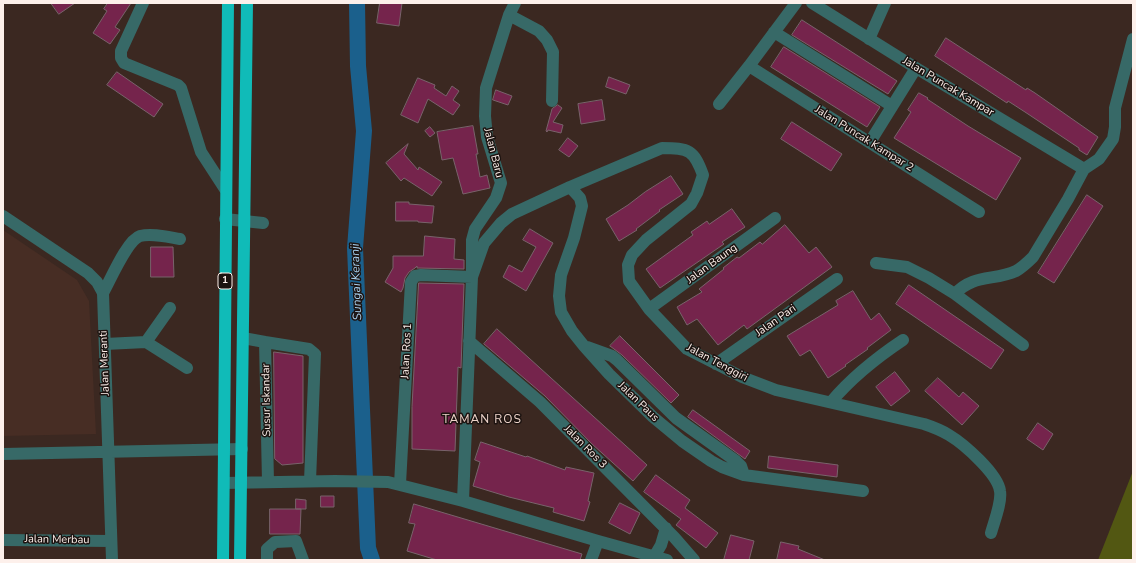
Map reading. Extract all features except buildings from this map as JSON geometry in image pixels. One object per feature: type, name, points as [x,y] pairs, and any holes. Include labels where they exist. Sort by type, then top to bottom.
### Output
[{"type":"highway","name":"1","points":[[223,560],[225,189],[228,3]]},
{"type":"highway","name":"1","points":[[240,560],[247,3]]},
{"type":"street","points":[[142,3],[121,51],[121,58],[124,63],[178,85],[181,88],[201,152],[225,189]]},
{"type":"street","name":"Jalan Baru","points":[[472,277],[472,240],[475,229],[496,198],[501,184],[487,137],[485,116],[486,88],[509,15],[515,3]]},
{"type":"street","points":[[719,104],[796,3]]},
{"type":"street","name":"Jalan Puncak Kampar","points":[[812,3],[916,68],[1084,169]]},
{"type":"street","points":[[869,39],[885,3]]},
{"type":"street","points":[[509,15],[539,31],[547,40],[553,52],[552,101]]},
{"type":"street","points":[[774,32],[892,106]]},
{"type":"street","points":[[955,294],[963,286],[970,282],[1017,270],[1033,257],[1084,169],[1099,159],[1113,139],[1115,127],[1115,108],[1133,39]]},
{"type":"street","name":"Jalan Puncak Kampar 2","points":[[749,66],[979,212]]},
{"type":"street","points":[[870,142],[916,68]]},
{"type":"street","name":"Jalan Tenggiri","points":[[472,277],[484,244],[501,223],[512,214],[570,187],[662,148],[678,148],[688,152],[697,159],[703,176],[697,193],[691,204],[646,240],[632,255],[628,265],[629,281],[649,309],[687,349],[742,377],[776,390],[924,424],[937,428],[950,436],[966,448],[989,471],[999,486],[1000,499],[991,533]]},
{"type":"street","name":"Jalan Paus","points":[[570,187],[580,198],[582,206],[574,238],[561,274],[559,296],[561,312],[572,331],[609,374],[653,417],[682,441],[722,467],[744,474],[863,491]]},
{"type":"street","points":[[3,216],[88,273],[97,282],[103,293]]},
{"type":"street","name":"Jalan Baung","points":[[649,309],[774,218]]},
{"type":"street","points":[[225,219],[263,223]]},
{"type":"street","points":[[103,293],[124,254],[131,243],[138,237],[147,235],[180,239]]},
{"type":"street","points":[[876,263],[907,267],[929,278],[955,294],[1023,345]]},
{"type":"street","name":"Jalan Ros 1","points":[[394,483],[411,282],[415,276],[421,275],[472,277]]},
{"type":"street","points":[[463,501],[472,277]]},
{"type":"street","name":"Jalan Pari","points":[[716,364],[836,279]]},
{"type":"street","name":"Jalan Meranti","points":[[103,293],[112,560]]},
{"type":"street","points":[[146,342],[170,308]]},
{"type":"street","points":[[243,338],[309,349],[315,354],[310,481]]},
{"type":"street","points":[[831,402],[857,374],[903,340]]},
{"type":"street","name":"Jalan Ros 3","points":[[469,341],[540,402],[666,528],[694,560]]},
{"type":"street","points":[[105,344],[146,342],[187,368]]},
{"type":"street","name":"Susur Iskandar","points":[[266,342],[268,482]]},
{"type":"street","points":[[3,454],[242,449]]},
{"type":"street","points":[[224,483],[310,481],[394,483],[463,501],[668,560]]},
{"type":"street","points":[[654,556],[661,545],[666,528]]},
{"type":"street","name":"Jalan Merbau","points":[[3,540],[112,541]]},
{"type":"street","points":[[267,560],[267,549],[275,542],[296,541],[303,560]]},
{"type":"street","points":[[591,560],[598,541]]},
{"type":"shaded area","points":[[3,230],[77,280],[89,301],[96,434],[3,436]]},
{"type":"green space","points":[[1133,471],[1133,560],[1098,560]]},
{"type":"waterway","name":"Sungai Keranji","points":[[357,3],[358,66],[364,131],[355,248],[368,548],[372,560]]},
{"type":"district","name":"TAMAN ROS","points":[[482,420]]}]
